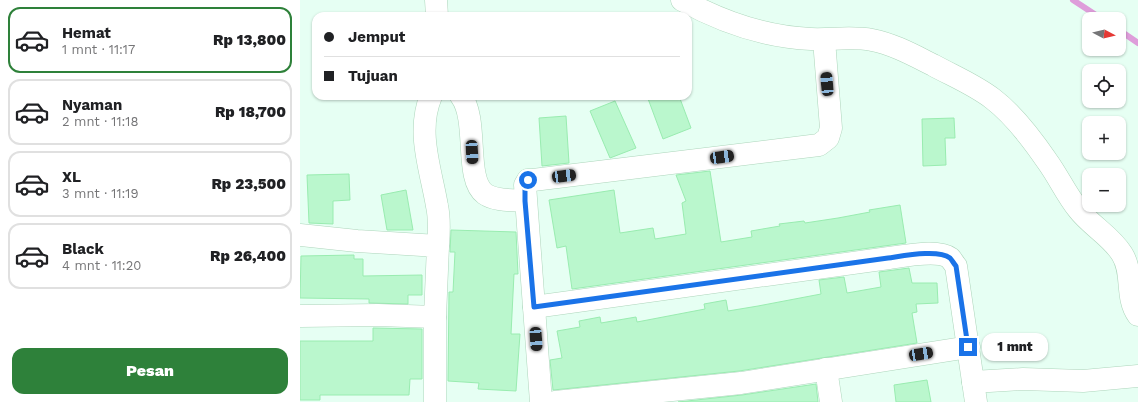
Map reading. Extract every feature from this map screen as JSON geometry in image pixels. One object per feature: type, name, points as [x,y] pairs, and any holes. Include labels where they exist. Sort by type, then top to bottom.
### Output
[{"type":"street","points":[[436,0],[437,12]]},
{"type":"street","points":[[682,0],[718,18],[777,36],[824,40],[872,40],[894,46],[961,80],[993,99],[1011,116],[1047,160],[1078,209],[1112,241],[1122,253],[1130,273],[1132,301],[1138,315]]},
{"type":"street","points":[[541,402],[525,201],[525,184],[528,180],[819,145],[828,138],[831,128],[824,40]]},
{"type":"street","points":[[430,100],[425,118],[424,132],[429,165],[438,206],[439,222],[435,317],[435,402]]},
{"type":"street","points":[[463,100],[469,112],[475,176],[481,188],[485,194],[495,197],[525,201]]},
{"type":"street","points":[[300,235],[350,241],[438,246]]},
{"type":"street","points":[[534,307],[888,258],[928,254],[941,255],[950,258],[956,266],[975,392],[1023,379],[1083,381],[1138,376]]},
{"type":"street","points":[[300,316],[378,315],[435,317]]},
{"type":"street","points":[[556,402],[741,393],[826,369],[968,347]]},
{"type":"street","points":[[826,369],[831,402]]},
{"type":"building","points":[[648,100],[680,100],[691,128],[663,139]]},
{"type":"building","points":[[615,101],[636,148],[610,158],[590,111]]},
{"type":"building","points":[[566,116],[569,163],[542,166],[539,118]]},
{"type":"building","points":[[954,118],[955,138],[945,138],[946,165],[923,166],[922,119]]},
{"type":"building","points":[[710,171],[721,242],[752,237],[751,231],[780,226],[779,224],[804,221],[805,223],[838,218],[870,212],[869,210],[900,205],[906,243],[572,289],[566,246],[557,248],[549,200],[614,190],[620,233],[653,228],[655,239],[686,234],[682,203],[686,201],[676,175]]},
{"type":"building","points":[[349,174],[350,200],[333,201],[333,224],[309,223],[307,175]]},
{"type":"building","points":[[406,190],[413,230],[387,230],[381,195]]},
{"type":"building","points":[[451,230],[516,232],[518,274],[514,274],[511,334],[520,334],[516,391],[478,389],[479,383],[448,381],[449,292],[453,292],[455,252],[450,252]]},
{"type":"building","points":[[354,255],[354,259],[363,259],[363,276],[422,275],[422,295],[408,295],[408,304],[369,303],[369,299],[300,298],[301,256]]},
{"type":"building","points":[[909,268],[912,283],[937,283],[938,303],[916,304],[917,312],[912,313],[917,343],[739,371],[553,390],[550,360],[562,358],[557,331],[580,327],[579,321],[600,317],[601,323],[636,317],[637,322],[705,309],[704,304],[726,300],[728,311],[821,294],[819,280],[844,277],[847,293],[881,287],[879,272]]},
{"type":"building","points":[[373,328],[422,329],[422,379],[410,379],[409,395],[320,395],[320,400],[300,400],[300,341],[373,341]]},
{"type":"building","points":[[927,380],[931,402],[896,402],[894,385]]},
{"type":"building","points":[[816,384],[818,402],[678,402],[742,395]]},
{"type":"waterway","points":[[1073,0],[1091,12]]},
{"type":"waterway","points":[[1126,35],[1138,43]]},
{"type":"route","points":[[528,180],[525,184],[525,201],[534,307],[888,258],[928,254],[941,255],[950,258],[956,266],[968,347]]}]
